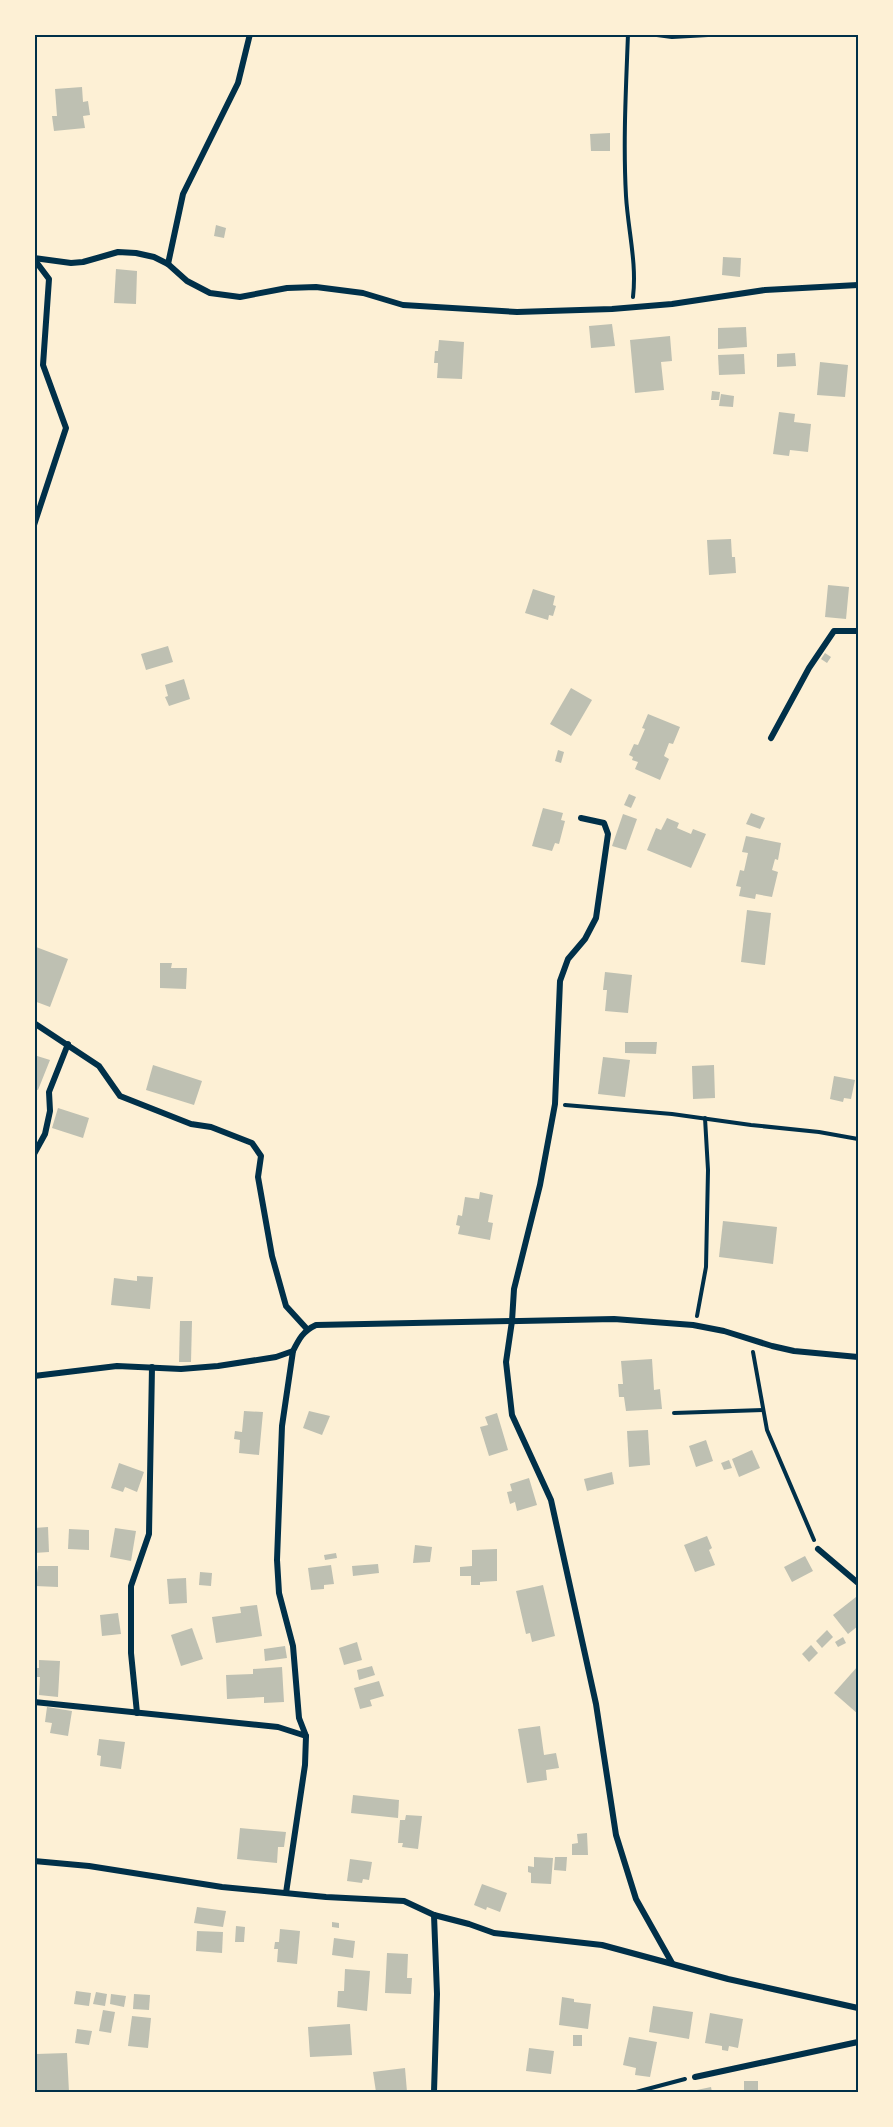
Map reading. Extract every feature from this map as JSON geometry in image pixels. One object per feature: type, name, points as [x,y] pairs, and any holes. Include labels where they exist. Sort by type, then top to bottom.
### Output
[{"type":"street","points":[[168,264],[183,194],[238,83],[250,34]]},
{"type":"street","points":[[657,34],[672,36],[708,34]]},
{"type":"street","points":[[34,259],[71,263],[118,252],[136,252],[168,264],[187,281],[210,293],[240,297],[287,288],[316,287],[363,293],[403,305],[517,312],[672,304],[765,290],[858,285]]},
{"type":"street","points":[[34,259],[49,279],[43,365],[66,428],[34,525]]},
{"type":"street","points":[[771,738],[809,668],[834,630],[858,631]]},
{"type":"street","points":[[581,818],[604,823],[608,834],[596,918],[585,939],[568,959],[560,981],[555,1104],[540,1185],[514,1289],[506,1362],[512,1415],[551,1500],[596,1704],[616,1835],[636,1899],[672,1963]]},
{"type":"street","points":[[34,1023],[99,1066],[120,1096],[191,1124],[212,1127],[252,1143],[261,1156],[258,1178],[272,1256],[286,1306],[307,1329]]},
{"type":"street","points":[[34,1154],[45,1134],[50,1111],[49,1092],[68,1044]]},
{"type":"street","points":[[286,1893],[305,1765],[306,1737],[299,1718],[294,1646],[279,1593],[277,1560],[282,1426],[293,1352],[300,1336],[307,1329],[316,1325],[614,1319],[695,1326],[724,1331],[794,1351],[858,1357]]},
{"type":"street","points":[[34,1376],[117,1366],[181,1369],[218,1366],[293,1352]]},
{"type":"street","points":[[137,1713],[131,1653],[131,1586],[149,1533],[152,1367]]},
{"type":"street","points":[[818,1549],[858,1583]]},
{"type":"street","points":[[34,1702],[278,1727],[306,1737]]},
{"type":"street","points":[[34,1861],[89,1866],[222,1887],[404,1901],[434,1915],[494,1933],[603,1945],[728,1979],[858,2008]]},
{"type":"street","points":[[434,1915],[438,1994],[434,2092]]},
{"type":"street","points":[[695,2077],[858,2042]]},
{"type":"path","points":[[628,34],[625,100],[626,197],[635,282],[632,307]]},
{"type":"path","points":[[555,1104],[819,1131],[858,1139]]},
{"type":"path","points":[[695,1326],[706,1267],[708,1170],[705,1118]]},
{"type":"path","points":[[751,1340],[767,1430],[818,1549]]},
{"type":"path","points":[[674,1413],[763,1410]]},
{"type":"path","points":[[636,2092],[695,2077]]},
{"type":"building","points":[[82,87],[83,102],[88,101],[90,115],[83,116],[85,128],[54,131],[52,116],[57,116],[55,89]]},
{"type":"building","points":[[610,133],[610,151],[591,151],[590,134]]},
{"type":"building","points":[[216,225],[226,228],[224,238],[214,236]]},
{"type":"building","points":[[723,257],[741,258],[740,277],[722,275]]},
{"type":"building","points":[[116,269],[137,271],[136,304],[114,303]]},
{"type":"building","points":[[612,324],[615,346],[591,348],[589,326]]},
{"type":"building","points":[[746,327],[747,347],[718,349],[718,328]]},
{"type":"building","points":[[670,336],[672,361],[661,362],[664,390],[635,393],[630,340]]},
{"type":"building","points":[[439,340],[464,342],[462,379],[437,378],[438,363],[434,363]]},
{"type":"building","points":[[795,353],[796,366],[777,367],[777,354]]},
{"type":"building","points":[[744,354],[745,374],[719,375],[718,355]]},
{"type":"building","points":[[820,362],[848,365],[845,397],[817,395]]},
{"type":"building","points":[[712,391],[720,392],[719,400],[711,400]]},
{"type":"building","points":[[721,394],[734,396],[733,407],[719,406]]},
{"type":"building","points":[[779,412],[795,414],[794,422],[811,424],[808,452],[790,450],[789,456],[773,454]]},
{"type":"building","points":[[731,539],[736,573],[709,575],[707,540]]},
{"type":"building","points":[[828,585],[849,587],[846,619],[825,617]]},
{"type":"building","points":[[533,589],[555,596],[553,605],[556,606],[553,616],[549,615],[548,620],[525,613]]},
{"type":"building","points":[[168,646],[173,662],[146,670],[141,654]]},
{"type":"building","points":[[825,653],[831,657],[827,663],[821,659]]},
{"type":"building","points":[[184,679],[190,699],[169,706],[165,697],[168,696],[165,685]]},
{"type":"building","points":[[571,688],[592,700],[571,736],[550,724]]},
{"type":"building","points":[[648,714],[680,727],[673,744],[669,743],[664,756],[669,759],[660,780],[635,769],[638,762],[632,760],[633,757],[629,755],[634,744],[638,745]]},
{"type":"building","points":[[558,750],[564,752],[561,763],[555,761]]},
{"type":"building","points":[[629,794],[636,797],[631,808],[624,805]]},
{"type":"building","points":[[543,808],[563,813],[561,820],[565,821],[559,844],[555,843],[552,851],[532,846]]},
{"type":"building","points":[[751,813],[765,818],[760,829],[746,824]]},
{"type":"building","points":[[623,814],[637,819],[626,850],[612,846]]},
{"type":"building","points":[[667,818],[679,823],[677,828],[691,834],[693,829],[706,834],[691,868],[647,850],[656,828],[661,830]]},
{"type":"building","points":[[746,836],[781,843],[778,860],[775,859],[772,870],[778,872],[772,897],[756,894],[755,899],[739,896],[741,887],[736,886],[740,870],[744,871],[748,853],[742,852]]},
{"type":"building","points":[[747,910],[771,913],[765,965],[741,962]]},
{"type":"building","points":[[36,947],[68,959],[50,1007],[34,1001],[34,952]]},
{"type":"building","points":[[160,963],[172,963],[171,968],[187,968],[186,989],[160,988]]},
{"type":"building","points":[[605,972],[632,975],[628,1013],[605,1011],[607,990],[603,990]]},
{"type":"building","points":[[625,1042],[657,1042],[656,1054],[625,1053]]},
{"type":"building","points":[[34,1055],[50,1060],[38,1090],[34,1089]]},
{"type":"building","points":[[603,1057],[630,1060],[625,1097],[598,1094]]},
{"type":"building","points":[[153,1065],[202,1081],[194,1105],[146,1090]]},
{"type":"building","points":[[714,1065],[715,1098],[693,1099],[692,1066]]},
{"type":"building","points":[[834,1076],[855,1080],[851,1099],[844,1098],[843,1102],[830,1099]]},
{"type":"building","points":[[58,1108],[89,1118],[83,1138],[52,1128]]},
{"type":"building","points":[[480,1192],[493,1195],[488,1222],[493,1223],[490,1240],[458,1234],[460,1226],[456,1225],[458,1215],[462,1216],[465,1197],[479,1199]]},
{"type":"building","points":[[723,1221],[777,1227],[773,1264],[719,1257]]},
{"type":"building","points":[[137,1276],[153,1277],[150,1309],[111,1305],[114,1278],[137,1281]]},
{"type":"building","points":[[180,1321],[192,1321],[191,1362],[179,1362]]},
{"type":"building","points":[[652,1359],[654,1390],[660,1389],[662,1409],[626,1411],[624,1397],[619,1397],[618,1384],[623,1384],[621,1361]]},
{"type":"building","points":[[244,1411],[263,1412],[259,1455],[239,1453],[240,1440],[234,1439],[235,1431],[242,1432]]},
{"type":"building","points":[[309,1411],[330,1416],[322,1435],[303,1428]]},
{"type":"building","points":[[497,1413],[508,1450],[489,1456],[480,1427],[488,1425],[485,1417]]},
{"type":"building","points":[[648,1430],[650,1465],[629,1467],[627,1431]]},
{"type":"building","points":[[706,1440],[713,1461],[696,1467],[689,1446]]},
{"type":"building","points":[[752,1450],[760,1468],[739,1477],[732,1459]]},
{"type":"building","points":[[729,1460],[732,1468],[724,1470],[721,1463]]},
{"type":"building","points":[[119,1463],[144,1472],[137,1492],[125,1487],[123,1492],[111,1488]]},
{"type":"building","points":[[612,1472],[614,1484],[587,1491],[584,1479]]},
{"type":"building","points":[[529,1478],[537,1505],[517,1511],[515,1502],[510,1504],[507,1492],[512,1491],[510,1484]]},
{"type":"building","points":[[48,1527],[49,1552],[34,1553],[34,1528]]},
{"type":"building","points":[[115,1528],[136,1531],[131,1561],[110,1557]]},
{"type":"building","points":[[69,1529],[89,1530],[89,1550],[68,1549]]},
{"type":"building","points":[[707,1536],[715,1565],[695,1572],[684,1545]]},
{"type":"building","points":[[415,1545],[432,1547],[430,1562],[413,1563]]},
{"type":"building","points":[[497,1549],[497,1581],[471,1585],[471,1576],[460,1576],[460,1567],[472,1566],[472,1550]]},
{"type":"building","points":[[336,1553],[337,1558],[325,1560],[324,1555]]},
{"type":"building","points":[[805,1556],[813,1571],[792,1582],[784,1567]]},
{"type":"building","points":[[378,1564],[379,1573],[353,1576],[352,1566]]},
{"type":"building","points":[[331,1565],[334,1584],[324,1585],[324,1589],[311,1590],[308,1568]]},
{"type":"building","points":[[38,1566],[58,1566],[58,1587],[35,1586]]},
{"type":"building","points":[[200,1572],[212,1573],[211,1586],[199,1585]]},
{"type":"building","points":[[186,1578],[187,1603],[169,1604],[167,1579]]},
{"type":"building","points":[[543,1585],[555,1636],[532,1642],[530,1633],[526,1634],[516,1591]]},
{"type":"building","points":[[856,1597],[858,1626],[848,1634],[833,1615]]},
{"type":"building","points":[[257,1605],[262,1636],[216,1643],[212,1617],[241,1613],[240,1607]]},
{"type":"building","points":[[118,1613],[121,1634],[102,1636],[100,1615]]},
{"type":"building","points":[[192,1628],[203,1659],[181,1666],[171,1635]]},
{"type":"building","points":[[827,1630],[833,1637],[822,1648],[816,1641]]},
{"type":"building","points":[[843,1637],[846,1643],[838,1647],[835,1642]]},
{"type":"building","points":[[357,1642],[362,1660],[344,1665],[339,1648]]},
{"type":"building","points":[[811,1645],[818,1653],[809,1662],[802,1654]]},
{"type":"building","points":[[285,1646],[287,1658],[265,1661],[264,1649]]},
{"type":"building","points":[[39,1660],[60,1661],[58,1697],[39,1695],[40,1677],[35,1677],[36,1668],[39,1668]]},
{"type":"building","points":[[372,1666],[375,1675],[359,1680],[357,1670]]},
{"type":"building","points":[[858,1666],[858,1714],[834,1693]]},
{"type":"building","points":[[282,1667],[284,1702],[264,1703],[264,1697],[227,1699],[226,1675],[253,1674],[253,1669]]},
{"type":"building","points":[[379,1681],[384,1696],[370,1700],[372,1706],[360,1709],[354,1688]]},
{"type":"building","points":[[47,1707],[72,1711],[68,1736],[50,1733],[52,1723],[45,1722]]},
{"type":"building","points":[[540,1726],[544,1755],[556,1753],[559,1768],[546,1770],[547,1780],[527,1783],[518,1729]]},
{"type":"building","points":[[99,1739],[125,1742],[121,1769],[100,1766],[101,1756],[97,1755]]},
{"type":"building","points":[[353,1795],[399,1800],[398,1818],[351,1813]]},
{"type":"building","points":[[406,1815],[422,1816],[418,1849],[402,1847],[403,1843],[398,1843],[400,1820],[405,1820]]},
{"type":"building","points":[[240,1828],[286,1832],[284,1847],[278,1847],[277,1863],[237,1859]]},
{"type":"building","points":[[587,1833],[588,1855],[572,1855],[572,1844],[578,1843],[577,1834]]},
{"type":"building","points":[[534,1857],[553,1858],[551,1884],[531,1883],[528,1866],[534,1867]]},
{"type":"building","points":[[555,1857],[567,1857],[566,1871],[554,1870]]},
{"type":"building","points":[[350,1859],[372,1862],[369,1880],[363,1879],[362,1883],[347,1881]]},
{"type":"building","points":[[482,1884],[507,1893],[500,1912],[474,1905]]},
{"type":"building","points":[[197,1907],[226,1911],[223,1927],[194,1923]]},
{"type":"building","points":[[332,1922],[339,1923],[339,1928],[332,1927]]},
{"type":"building","points":[[236,1926],[245,1927],[244,1942],[235,1942]]},
{"type":"building","points":[[280,1929],[300,1931],[297,1964],[277,1962],[278,1949],[274,1949],[275,1942],[279,1942]]},
{"type":"building","points":[[197,1931],[223,1932],[222,1953],[196,1951]]},
{"type":"building","points":[[334,1938],[355,1941],[353,1958],[332,1955]]},
{"type":"building","points":[[387,1953],[408,1954],[407,1978],[412,1978],[411,1994],[385,1993]]},
{"type":"building","points":[[345,1969],[370,1971],[367,2011],[337,2007],[338,1991],[344,1991]]},
{"type":"building","points":[[76,1991],[91,1993],[89,2006],[74,2004]]},
{"type":"building","points":[[96,1992],[107,1994],[105,2006],[93,2004]]},
{"type":"building","points":[[111,1994],[126,1996],[124,2007],[110,2004]]},
{"type":"building","points":[[134,1994],[150,1995],[149,2010],[133,2009]]},
{"type":"building","points":[[562,1997],[574,1999],[574,2002],[591,2004],[588,2029],[559,2025]]},
{"type":"building","points":[[653,2006],[693,2012],[689,2039],[649,2032]]},
{"type":"building","points":[[103,2010],[115,2012],[111,2033],[99,2031]]},
{"type":"building","points":[[710,2013],[743,2019],[738,2048],[729,2046],[728,2051],[722,2050],[722,2046],[705,2043]]},
{"type":"building","points":[[132,2016],[151,2018],[148,2048],[128,2046]]},
{"type":"building","points":[[350,2024],[352,2055],[310,2057],[308,2027]]},
{"type":"building","points":[[77,2029],[92,2031],[89,2045],[75,2043]]},
{"type":"building","points":[[573,2035],[582,2035],[582,2046],[573,2046]]},
{"type":"building","points":[[629,2037],[657,2042],[650,2077],[635,2075],[636,2068],[623,2065]]},
{"type":"building","points":[[529,2048],[554,2051],[551,2074],[526,2071]]},
{"type":"building","points":[[67,2053],[69,2092],[34,2092],[34,2082],[37,2082],[36,2054]]},
{"type":"building","points":[[405,2068],[407,2092],[376,2092],[373,2072]]},
{"type":"building","points":[[744,2081],[758,2081],[758,2092],[744,2092]]},
{"type":"building","points":[[711,2087],[712,2092],[692,2091]]}]
